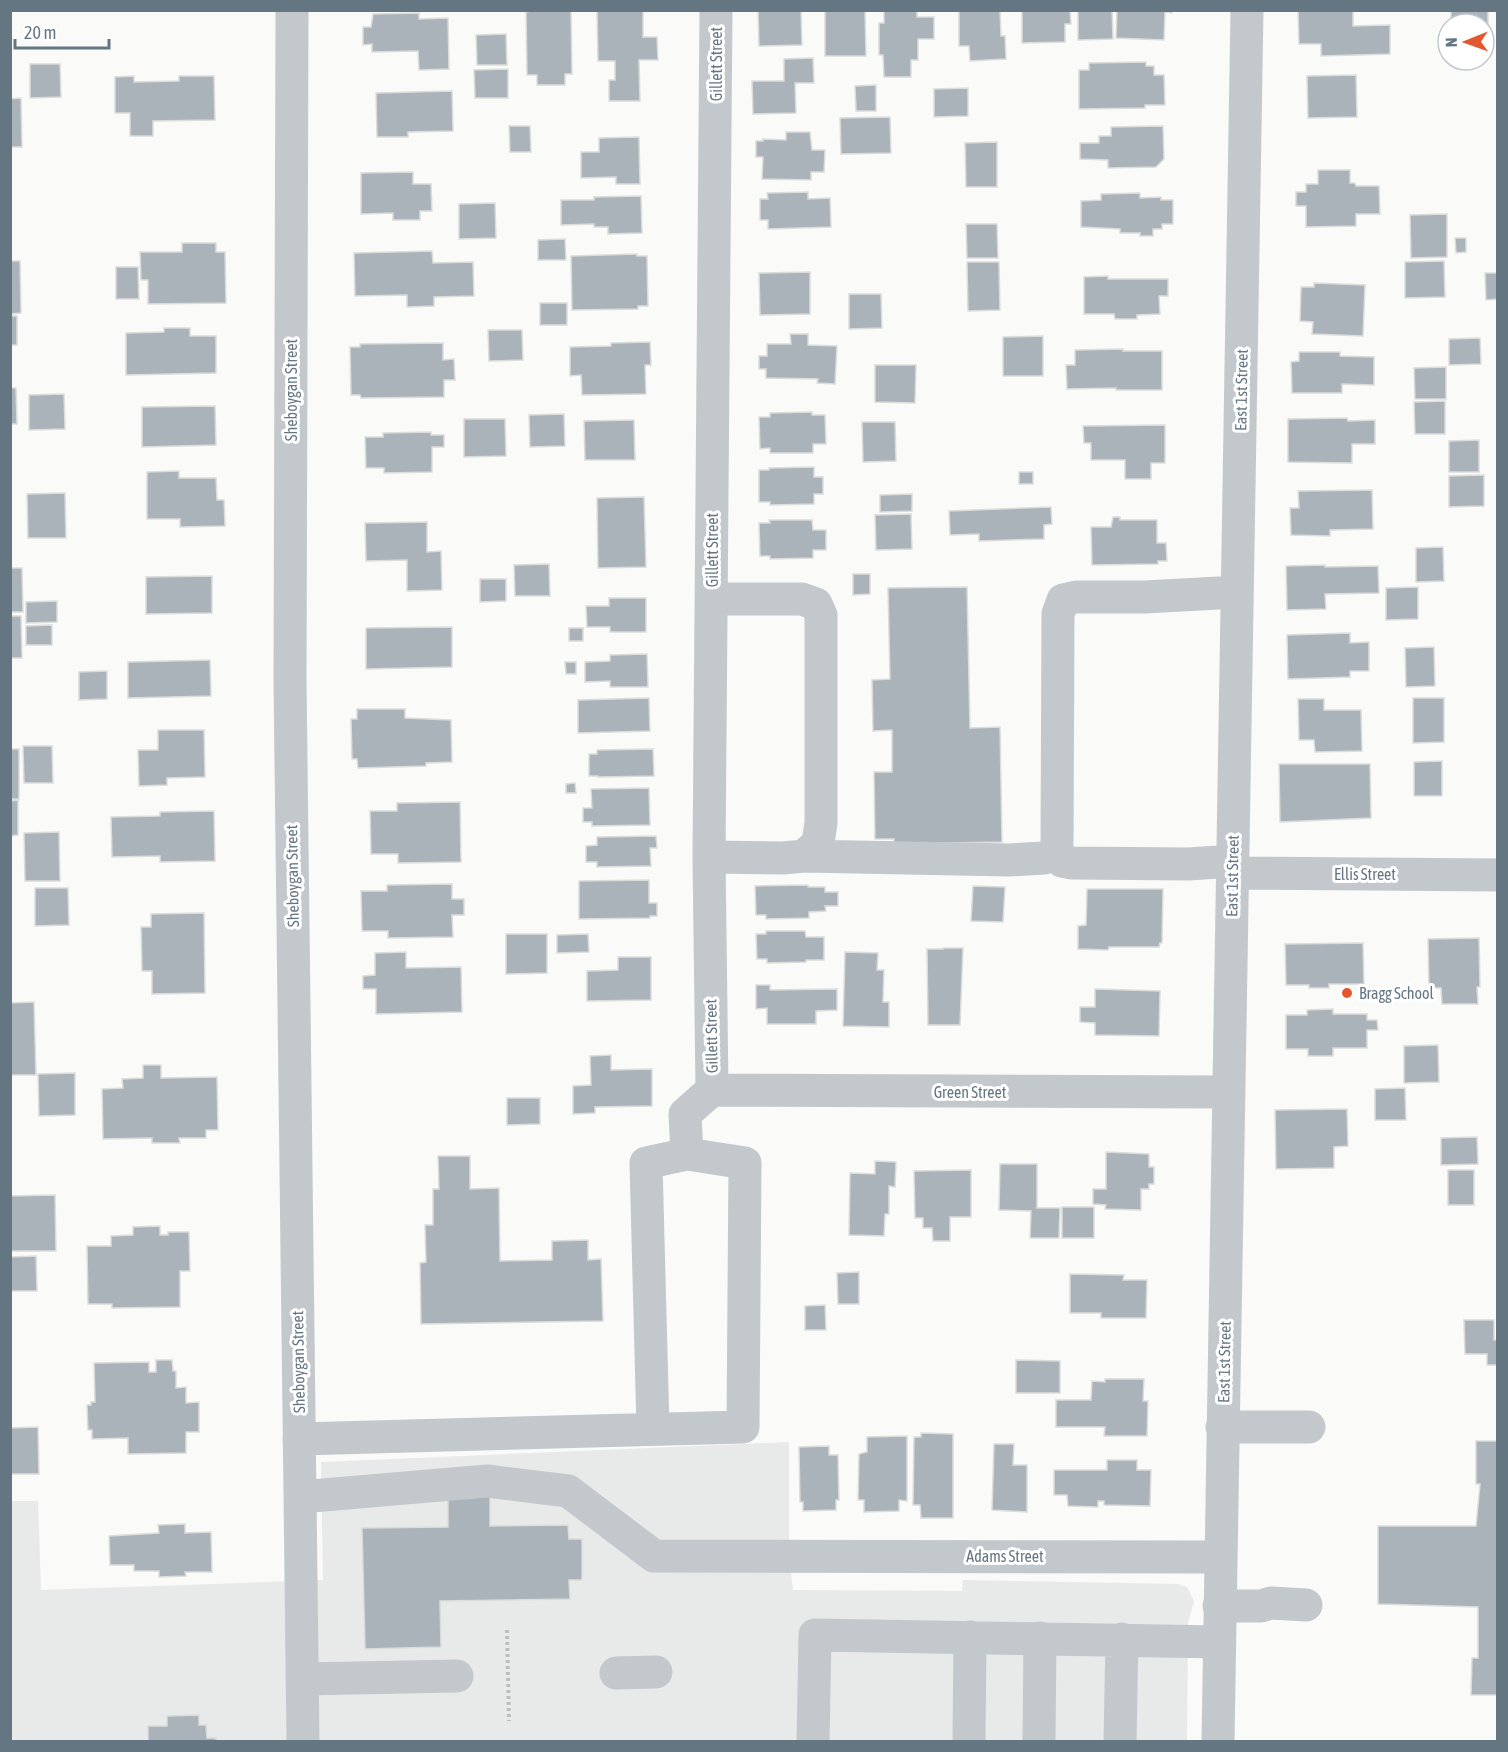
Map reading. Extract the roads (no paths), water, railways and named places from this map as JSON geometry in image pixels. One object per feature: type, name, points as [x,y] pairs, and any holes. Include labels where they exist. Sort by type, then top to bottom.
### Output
[{"type":"street","name":"Sheboygan Street","points":[[292,10],[290,679],[303,1742]]},
{"type":"street","name":"Gillett Street","points":[[712,1090],[709,857],[716,10]]},
{"type":"street","name":"East 1st Street","points":[[1218,1742],[1247,10]]},
{"type":"street","points":[[709,857],[804,856],[1009,860],[1044,858],[1057,853],[1058,614],[1063,600],[1076,597],[1145,597],[1237,592]]},
{"type":"street","points":[[712,599],[802,600],[816,604],[821,615],[821,823],[818,843],[804,856]]},
{"type":"street","name":"Ellis Street","points":[[1057,853],[1062,861],[1072,863],[1189,864],[1497,874]]},
{"type":"street","points":[[687,1154],[686,1114],[712,1090]]},
{"type":"street","name":"Green Street","points":[[712,1090],[1229,1092]]},
{"type":"street","points":[[299,1439],[743,1427],[745,1163],[687,1154],[646,1163],[653,1428]]},
{"type":"street","points":[[1222,1427],[1309,1427]]},
{"type":"street","name":"Adams Street","points":[[300,1497],[487,1481],[568,1491],[654,1556],[1220,1557]]},
{"type":"street","points":[[1219,1606],[1261,1606],[1271,1603],[1306,1605]]},
{"type":"street","points":[[813,1742],[815,1635],[1219,1642]]},
{"type":"street","points":[[969,1742],[970,1637]]},
{"type":"street","points":[[1039,1742],[1040,1638]]},
{"type":"street","points":[[1120,1742],[1122,1639]]},
{"type":"street","points":[[616,1673],[656,1672]]},
{"type":"street","points":[[302,1679],[457,1676]]},
{"type":"place","name":"Bragg School","points":[[1347,993]]}]
